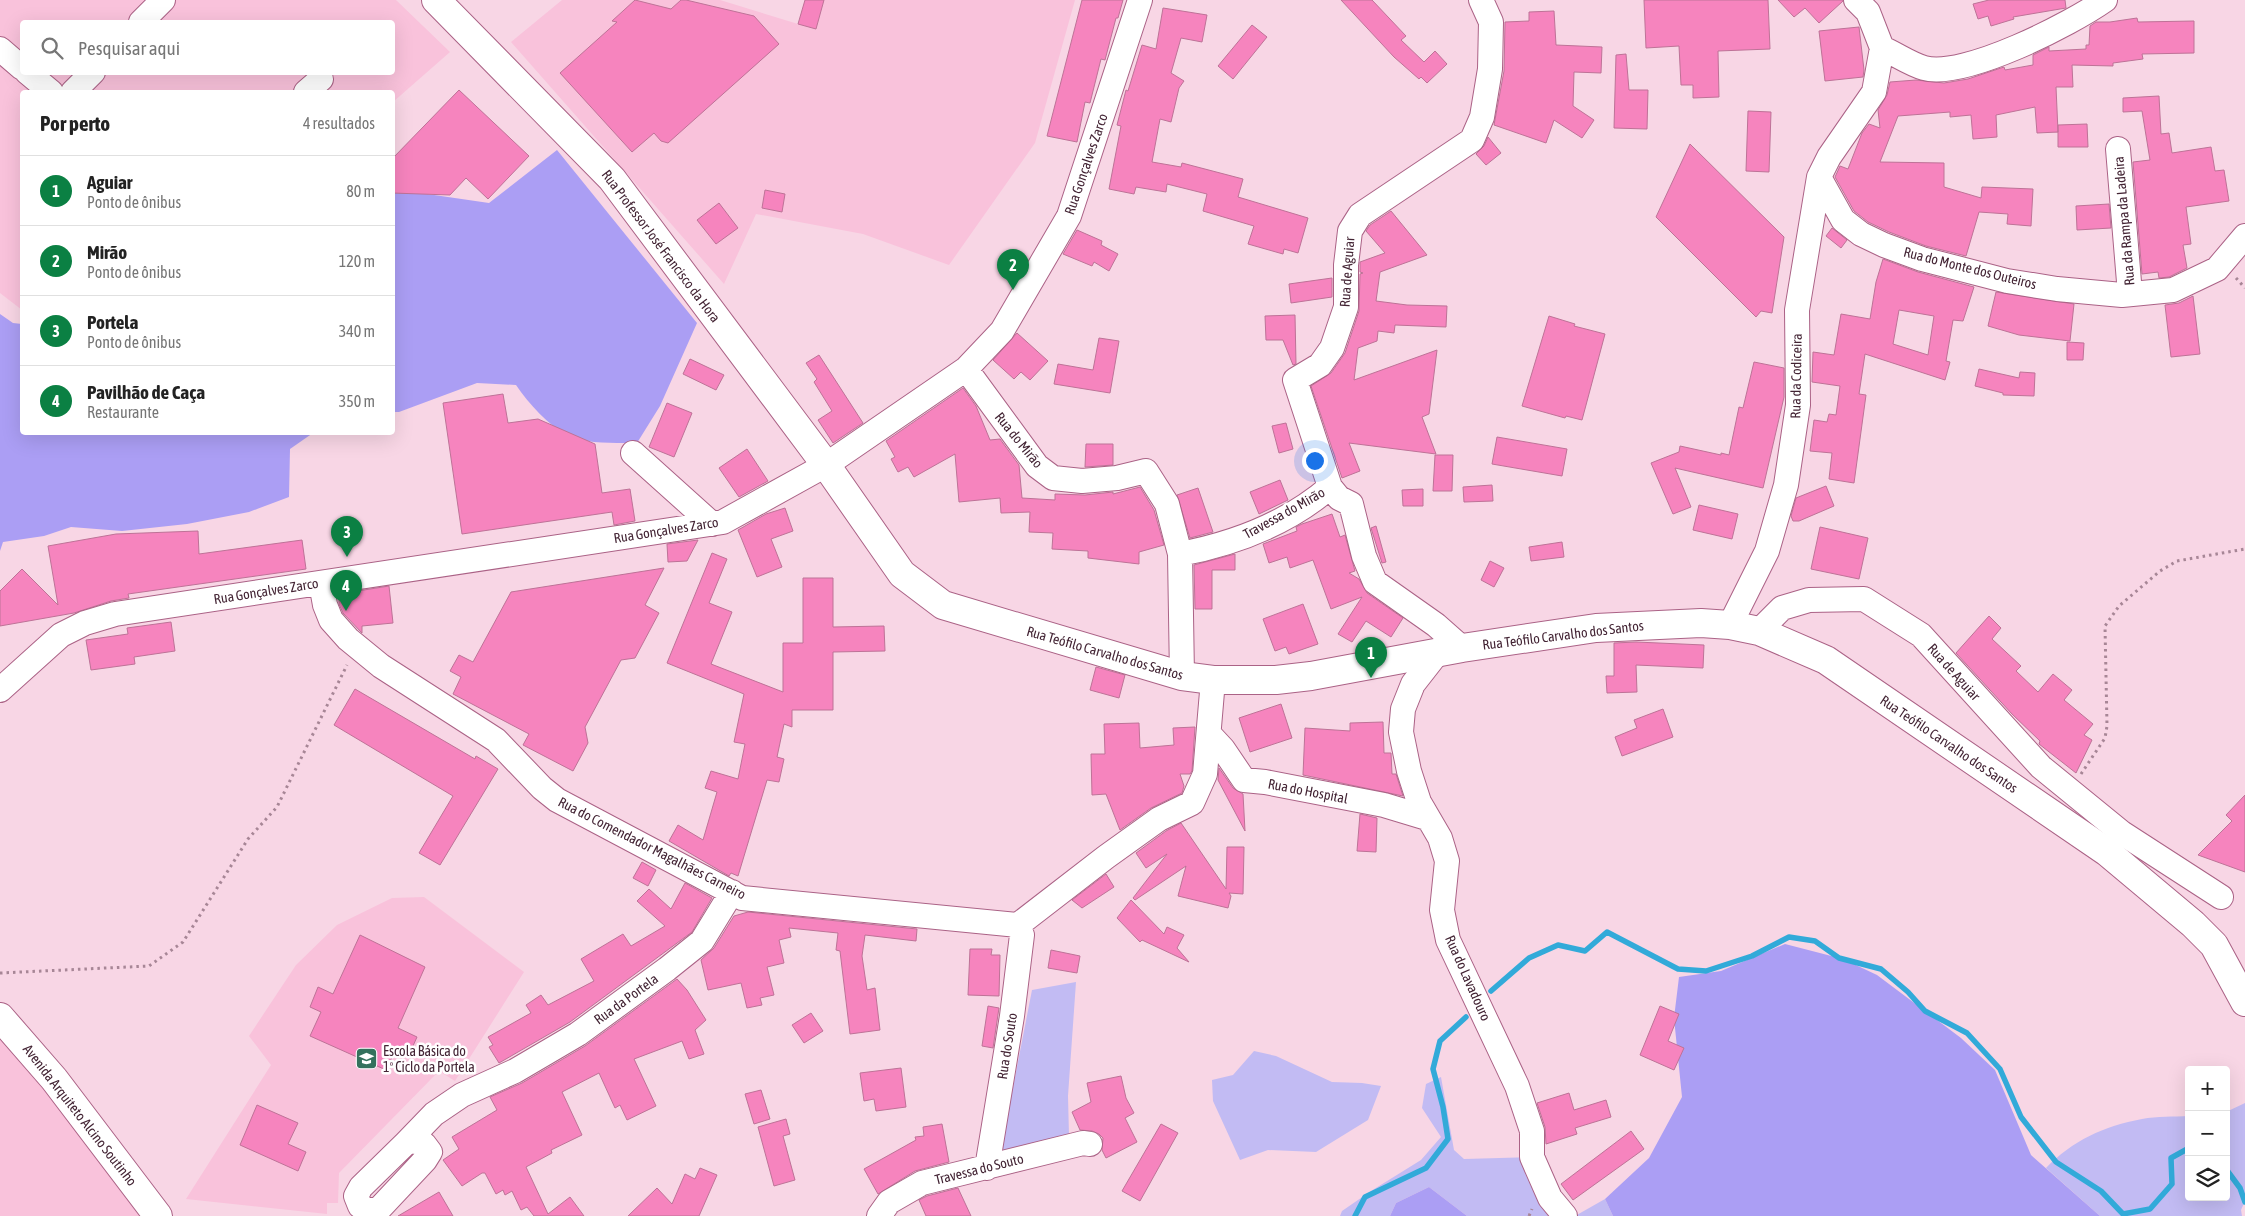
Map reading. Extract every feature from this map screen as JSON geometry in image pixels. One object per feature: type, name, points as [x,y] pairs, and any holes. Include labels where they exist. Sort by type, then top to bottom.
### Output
[{"type":"main road","name":"Rua Professor José Francisco da Hora","points":[[436,0],[612,179],[826,465]]},
{"type":"main road","name":"Rua Teófilo Carvalho dos Santos","points":[[826,465],[902,574],[943,605],[1182,676],[1213,680],[1276,680],[1311,676],[1450,650],[1596,628],[1701,623],[1730,625],[1758,631],[1826,660],[2114,842],[2214,946],[2245,1002]]},
{"type":"main road","name":"Avenida Arquiteto Alcino Soutinho","points":[[0,1017],[60,1087],[158,1216]]},
{"type":"street","points":[[143,20],[163,0]]},
{"type":"street","name":"Rua Gonçalves Zarco","points":[[0,690],[61,635],[85,623],[115,614],[723,522],[826,465],[966,369],[1002,331],[1070,216],[1140,0]]},
{"type":"street","name":"Rua de Aguiar","points":[[1330,487],[1295,380],[1320,365],[1332,348],[1346,307],[1346,265],[1350,231],[1360,215],[1472,140],[1482,117],[1490,69],[1492,22],[1481,0]]},
{"type":"street","points":[[1819,177],[1829,157],[1874,92],[1882,48],[1868,12],[1856,0]]},
{"type":"street","points":[[1882,48],[1925,68],[1946,68],[2005,52],[2084,15],[2104,0]]},
{"type":"street","points":[[0,49],[20,66]]},
{"type":"street","points":[[30,75],[48,90]]},
{"type":"street","points":[[75,90],[90,75]]},
{"type":"street","name":"Rua da Rampa da Ladeira","points":[[2118,149],[2130,294]]},
{"type":"street","name":"Rua do Monte dos Outeiros","points":[[1819,177],[1843,220],[1861,234],[1884,245],[1922,259],[2007,281],[2057,290],[2130,294],[2173,290],[2217,269],[2245,236]]},
{"type":"street","name":"Rua da Codiceira","points":[[1730,625],[1767,551],[1786,485],[1798,405],[1797,310],[1819,177]]},
{"type":"street","name":"Rua do Mirão","points":[[966,369],[1037,466],[1053,478],[1082,481],[1117,478],[1146,471],[1167,504],[1180,554],[1182,676]]},
{"type":"street","points":[[633,453],[712,524]]},
{"type":"street","points":[[1330,487],[1339,498],[1351,504],[1364,556],[1374,582],[1436,625],[1450,650]]},
{"type":"street","name":"Travessa do Mirão","points":[[1180,554],[1212,548],[1247,536],[1318,497],[1330,487]]},
{"type":"street","name":"Rua do Comendador Magalhães Carneiro","points":[[320,583],[325,605],[332,620],[348,639],[381,666],[496,740],[542,788],[557,800],[742,898],[1018,925]]},
{"type":"street","name":"Rua de Aguiar","points":[[1758,631],[1782,608],[1809,600],[1864,599],[1921,635],[2041,767],[2070,791],[2114,842],[2221,897]]},
{"type":"street","name":"Rua do Lavadouro","points":[[1450,650],[1413,684],[1403,708],[1401,732],[1409,770],[1419,802],[1440,838],[1446,861],[1442,910],[1448,940],[1517,1086],[1532,1131],[1532,1157],[1550,1198],[1565,1216]]},
{"type":"street","points":[[1018,925],[1159,819],[1192,803],[1205,774],[1210,735],[1213,680]]},
{"type":"street","name":"Rua do Hospital","points":[[1210,735],[1223,749],[1244,780],[1265,782],[1384,806],[1427,818]]},
{"type":"street","name":"Rua da Portela","points":[[497,1080],[448,1121],[436,1135],[425,1160],[380,1208],[369,1211],[360,1206],[353,1206],[361,1187],[434,1114],[462,1095],[497,1080],[578,1034],[667,969],[702,941],[732,892]]},
{"type":"street","name":"Rua do Souto","points":[[987,1168],[1012,1016],[1022,935],[1018,925]]},
{"type":"street","points":[[406,1143],[413,1140],[424,1144],[430,1152]]},
{"type":"street","name":"Travessa do Souto","points":[[879,1216],[889,1202],[922,1183],[1083,1143],[1090,1144]]},
{"type":"street","name":"Rua da Portela","points":[[373,1216],[389,1198]]},
{"type":"path","points":[[2070,791],[2105,738],[2107,726],[2105,626],[2119,606],[2160,571],[2177,561],[2245,549]]},
{"type":"path","points":[[0,973],[150,966],[183,942],[248,839],[277,807],[357,646]]},
{"type":"shaded area","points":[[0,0],[396,0],[450,52],[395,100],[395,90],[20,90],[20,308],[0,293]]},
{"type":"shaded area","points":[[562,0],[720,0],[798,24],[805,0],[1075,0],[1035,143],[949,265],[863,234],[756,214],[724,284],[511,42]]},
{"type":"shaded area","points":[[557,150],[697,323],[660,406],[637,443],[592,442],[568,436],[539,413],[516,385],[477,383],[395,412],[395,189],[489,203]]},
{"type":"shaded area","points":[[0,314],[13,323],[20,324],[20,435],[310,435],[290,449],[289,497],[249,512],[187,524],[122,531],[71,527],[44,536],[3,542],[0,551]]},
{"type":"shaded area","name":"Escola Básica do 1º Ciclo da Portela","points":[[424,897],[524,972],[455,1081],[439,1071],[339,1173],[338,1203],[327,1203],[327,1214],[186,1199],[271,1065],[249,1036],[296,965],[337,925],[392,898]]},
{"type":"shaded area","points":[[1785,944],[1843,959],[1877,975],[1961,1038],[1995,1070],[2031,1155],[2100,1216],[1613,1216],[1605,1199],[1649,1158],[1682,1097],[1674,1018],[1679,977],[1721,971]]},
{"type":"shaded area","points":[[1076,982],[1068,1096],[1069,1136],[1000,1154],[1032,990]]},
{"type":"shaded area","points":[[0,1020],[156,1216],[0,1216]]},
{"type":"shaded area","points":[[1254,1051],[1276,1056],[1332,1082],[1381,1086],[1368,1120],[1316,1152],[1268,1150],[1240,1160],[1213,1101],[1212,1080],[1233,1075]]},
{"type":"shaded area","points":[[1441,1077],[1454,1150],[1464,1159],[1532,1157],[1565,1216],[1467,1216],[1429,1187],[1396,1203],[1390,1216],[1340,1216],[1342,1211],[1421,1160],[1441,1137],[1422,1108],[1426,1084]]},
{"type":"shaded area","points":[[2245,1103],[2245,1201],[2241,1210],[2242,1216],[2100,1216],[2046,1168],[2078,1142],[2102,1130],[2148,1118],[2185,1116],[2185,1201],[2230,1201],[2230,1110]]},
{"type":"shaded area","points":[[1429,1187],[1467,1216],[1390,1216],[1396,1203]]},
{"type":"shaded area","points":[[1605,1199],[1613,1216],[1575,1216]]},
{"type":"building","points":[[635,0],[671,9],[681,0],[686,0],[754,16],[779,44],[668,143],[661,141],[654,133],[632,152],[560,73],[617,22],[612,21]]},
{"type":"building","points":[[805,0],[824,0],[816,29],[798,24]]},
{"type":"building","points":[[1082,0],[1123,0],[1118,18],[1116,18],[1105,60],[1101,59],[1090,103],[1085,102],[1077,142],[1047,136]]},
{"type":"building","points":[[1341,0],[1372,0],[1406,36],[1401,40],[1424,62],[1435,51],[1447,64],[1427,83],[1421,77],[1419,79],[1394,57]]},
{"type":"building","points":[[1644,0],[1768,0],[1770,49],[1718,51],[1719,97],[1693,98],[1693,85],[1681,85],[1679,46],[1646,48]]},
{"type":"building","points":[[1778,0],[1843,1],[1819,23],[1805,8],[1794,17]]},
{"type":"building","points":[[1989,0],[2065,0],[2066,8],[2013,17],[2014,19],[1991,26],[1988,16],[1978,19],[1973,4]]},
{"type":"building","points":[[1163,8],[1207,15],[1202,42],[1181,38],[1171,73],[1184,81],[1179,88],[1171,122],[1160,119],[1152,162],[1181,167],[1182,163],[1243,179],[1238,197],[1308,218],[1298,253],[1284,249],[1283,254],[1248,244],[1254,226],[1203,211],[1207,194],[1167,184],[1166,192],[1136,187],[1134,194],[1109,189],[1121,126],[1117,125],[1126,90],[1128,91],[1142,45],[1156,49]]},
{"type":"building","points":[[1554,11],[1556,45],[1602,47],[1601,73],[1574,72],[1573,106],[1594,120],[1582,138],[1554,120],[1546,143],[1494,125],[1504,71],[1505,22],[1529,21],[1529,12]]},
{"type":"building","points":[[2137,18],[2138,22],[2194,21],[2194,53],[2142,54],[2143,59],[2113,63],[2113,66],[2072,65],[2073,87],[2056,87],[2058,132],[2037,133],[2035,107],[1996,115],[1997,137],[1973,139],[1971,115],[1950,117],[1950,112],[1898,116],[1880,162],[1944,163],[1944,187],[1981,198],[1982,187],[2033,189],[2031,226],[2007,224],[2008,214],[1979,212],[1966,256],[1926,246],[1889,232],[1868,222],[1854,211],[1835,177],[1840,166],[1848,169],[1862,133],[1869,124],[1880,128],[1878,110],[1887,95],[1890,82],[1916,80],[1944,83],[1968,79],[2004,67],[2005,70],[2033,65],[2033,55],[2049,47],[2049,51],[2086,49],[2086,45],[2089,45],[2090,26],[2096,22]]},
{"type":"building","points":[[1252,25],[1267,37],[1233,79],[1218,66]]},
{"type":"building","points":[[1859,27],[1864,70],[1863,77],[1825,81],[1819,31]]},
{"type":"building","points":[[1626,54],[1629,90],[1648,90],[1647,129],[1614,128],[1616,55]]},
{"type":"building","points":[[459,90],[529,156],[488,199],[466,178],[450,195],[395,193],[395,156]]},
{"type":"building","points":[[2159,96],[2161,134],[2169,133],[2172,153],[2211,147],[2215,171],[2224,170],[2229,201],[2186,207],[2191,244],[2183,245],[2187,268],[2169,277],[2159,278],[2158,272],[2142,274],[2133,162],[2150,160],[2142,111],[2123,112],[2123,98]]},
{"type":"building","points":[[1748,111],[1771,112],[1769,172],[1746,171]]},
{"type":"building","points":[[2087,124],[2088,147],[2058,147],[2058,125]]},
{"type":"building","points":[[1488,137],[1501,153],[1486,165],[1476,154],[1484,146]]},
{"type":"building","points":[[1690,144],[1784,237],[1772,313],[1761,311],[1756,317],[1656,217]]},
{"type":"building","points":[[765,190],[785,194],[782,212],[762,208]]},
{"type":"building","points":[[719,203],[738,228],[716,244],[697,220]]},
{"type":"building","points":[[2109,204],[2111,228],[2077,230],[2076,206]]},
{"type":"building","points":[[1391,211],[1427,255],[1380,272],[1376,301],[1407,305],[1447,306],[1446,327],[1395,325],[1394,333],[1378,331],[1377,341],[1358,348],[1354,380],[1437,350],[1429,414],[1422,417],[1436,454],[1349,443],[1360,471],[1342,478],[1311,386],[1331,373],[1345,353],[1359,311],[1360,274],[1363,273],[1360,272],[1360,262],[1385,253],[1366,231],[1370,225]]},
{"type":"building","points":[[1832,228],[1847,240],[1841,248],[1826,236]]},
{"type":"building","points":[[1077,230],[1102,241],[1101,245],[1118,254],[1109,271],[1094,262],[1092,266],[1063,254]]},
{"type":"building","points":[[1883,259],[1918,272],[1974,287],[1963,321],[1953,320],[1946,361],[1950,362],[1945,380],[1865,354],[1859,394],[1866,395],[1854,483],[1829,479],[1832,453],[1810,451],[1814,420],[1827,422],[1829,414],[1836,415],[1840,386],[1812,382],[1813,352],[1834,355],[1841,314],[1870,319],[1876,282]],"holes":[[[1899,310],[1934,316],[1928,355],[1893,344]]]},
{"type":"building","points":[[1332,278],[1332,297],[1291,303],[1289,284]]},
{"type":"building","points":[[1996,292],[2074,304],[2070,341],[2019,335],[1988,326]]},
{"type":"building","points":[[2193,296],[2200,354],[2171,357],[2165,305],[2179,303]]},
{"type":"building","points":[[1295,315],[1296,364],[1293,365],[1283,340],[1266,340],[1265,316]]},
{"type":"building","points":[[1549,316],[1575,324],[1574,326],[1605,334],[1582,420],[1566,416],[1565,418],[1522,406]]},
{"type":"building","points":[[1017,333],[1048,361],[1030,380],[1021,372],[1014,379],[993,360]]},
{"type":"building","points":[[1099,338],[1119,341],[1110,393],[1054,384],[1058,364],[1093,370]]},
{"type":"building","points":[[2067,342],[2084,343],[2083,360],[2067,360]]},
{"type":"building","points":[[819,355],[863,423],[833,443],[818,420],[832,411],[814,382],[817,379],[806,363]]},
{"type":"building","points":[[690,359],[724,375],[716,390],[683,374]]},
{"type":"building","points":[[1754,362],[1784,368],[1784,397],[1763,488],[1675,468],[1691,507],[1673,514],[1651,463],[1679,452],[1680,446],[1729,455],[1739,407],[1743,408]]},
{"type":"building","points":[[1979,369],[2019,378],[2020,372],[2035,373],[2034,396],[2003,395],[2003,393],[1975,386]]},
{"type":"building","points":[[963,388],[976,406],[990,440],[1000,439],[1019,465],[1022,498],[1055,500],[1055,494],[1085,495],[1113,492],[1113,494],[1140,487],[1154,510],[1164,545],[1139,552],[1139,564],[1088,558],[1088,551],[1052,549],[1053,533],[1029,532],[1030,512],[1001,513],[1000,498],[959,502],[955,454],[914,477],[908,467],[898,472],[891,459],[895,457],[886,441]]},
{"type":"building","points":[[503,394],[508,423],[538,419],[595,444],[602,493],[630,489],[635,521],[614,525],[612,512],[462,534],[443,403]]},
{"type":"building","points":[[667,403],[692,413],[674,457],[649,447]]},
{"type":"building","points":[[1286,423],[1293,449],[1279,453],[1272,426]]},
{"type":"building","points":[[1497,437],[1567,449],[1562,476],[1492,464]]},
{"type":"building","points":[[1086,444],[1113,444],[1113,465],[1085,467]]},
{"type":"building","points":[[747,449],[768,481],[739,497],[719,468]]},
{"type":"building","points":[[1435,455],[1453,455],[1452,491],[1433,491]]},
{"type":"building","points":[[1280,480],[1288,500],[1259,514],[1250,492]]},
{"type":"building","points":[[1492,485],[1493,501],[1464,502],[1463,487]]},
{"type":"building","points":[[1826,486],[1834,506],[1799,521],[1793,521],[1791,516],[1796,498]]},
{"type":"building","points":[[1198,488],[1213,532],[1190,538],[1177,495]]},
{"type":"building","points":[[1423,489],[1423,506],[1403,506],[1402,490]]},
{"type":"building","points":[[1699,505],[1738,514],[1732,539],[1693,530]]},
{"type":"building","points":[[785,508],[793,531],[771,539],[782,567],[757,577],[738,530],[766,514]]},
{"type":"building","points":[[1332,514],[1340,537],[1345,535],[1355,571],[1349,573],[1359,579],[1367,593],[1403,618],[1391,637],[1366,621],[1352,642],[1338,634],[1362,597],[1331,609],[1313,560],[1290,568],[1287,557],[1269,563],[1263,544],[1297,531],[1296,527],[1302,524]]},
{"type":"building","points":[[1376,526],[1386,562],[1382,563],[1371,528]]},
{"type":"building","points":[[1820,527],[1868,538],[1859,579],[1811,569]]},
{"type":"building","points":[[198,531],[199,554],[302,540],[306,569],[128,594],[129,598],[111,601],[74,613],[0,626],[0,591],[22,569],[58,605],[48,546],[116,534]]},
{"type":"building","points":[[698,540],[687,561],[668,562],[667,544]]},
{"type":"building","points":[[1562,542],[1564,557],[1531,561],[1529,547]]},
{"type":"building","points":[[712,553],[727,559],[709,603],[732,612],[711,664],[783,692],[783,643],[803,643],[803,578],[833,578],[833,627],[884,626],[885,651],[833,652],[833,710],[792,710],[792,727],[784,724],[777,757],[784,759],[779,782],[767,780],[738,876],[731,873],[729,876],[669,841],[678,825],[703,840],[717,792],[705,788],[711,771],[738,779],[745,744],[734,742],[744,694],[667,663]]},
{"type":"building","points":[[1235,554],[1235,570],[1212,570],[1212,609],[1195,609],[1194,565]]},
{"type":"building","points":[[1490,561],[1504,568],[1494,587],[1481,580]]},
{"type":"building","points":[[664,568],[645,605],[659,613],[635,658],[621,660],[585,727],[588,743],[573,771],[523,745],[529,734],[453,694],[461,677],[450,671],[459,655],[473,662],[511,592]]},
{"type":"building","points":[[389,586],[393,623],[362,626],[362,633],[343,613],[339,604],[339,594]]},
{"type":"building","points":[[1303,604],[1318,644],[1289,654],[1286,647],[1275,651],[1263,619]]},
{"type":"building","points":[[1989,616],[2001,628],[1992,639],[2021,666],[2016,671],[2038,692],[2053,674],[2072,690],[2064,700],[2093,724],[2084,735],[2092,740],[2076,773],[2039,744],[2040,741],[2012,714],[1956,653]]},
{"type":"building","points":[[171,622],[175,651],[134,657],[135,664],[91,670],[86,640],[128,634],[127,628]]},
{"type":"building","points":[[1614,643],[1704,645],[1703,668],[1636,665],[1637,692],[1607,693],[1606,676],[1614,676]]},
{"type":"building","points":[[1096,667],[1125,675],[1119,698],[1090,690]]},
{"type":"building","points":[[355,689],[475,759],[476,756],[498,769],[440,865],[419,853],[453,796],[334,725]]},
{"type":"building","points":[[1281,704],[1292,738],[1250,752],[1239,718]]},
{"type":"building","points":[[1663,709],[1673,737],[1622,756],[1615,737],[1637,728],[1634,720]]},
{"type":"building","points":[[1383,722],[1384,753],[1391,753],[1392,774],[1396,774],[1403,796],[1303,775],[1305,728],[1350,731],[1350,723]]},
{"type":"building","points":[[1139,723],[1140,748],[1174,745],[1173,728],[1195,727],[1192,771],[1190,774],[1180,774],[1184,786],[1182,793],[1151,808],[1120,830],[1106,794],[1092,795],[1091,754],[1105,754],[1104,724]]},
{"type":"building","points":[[1219,768],[1233,788],[1243,794],[1245,831],[1218,780]]},
{"type":"building","points":[[2245,795],[2245,872],[2198,855],[2232,821],[2226,815]]},
{"type":"building","points":[[1360,814],[1377,818],[1376,852],[1357,851]]},
{"type":"building","points":[[1181,823],[1226,889],[1227,847],[1244,847],[1243,894],[1229,893],[1231,896],[1228,908],[1178,896],[1186,866],[1135,900],[1133,898],[1167,854],[1146,868],[1136,853],[1166,831]]},
{"type":"building","points":[[642,862],[656,870],[648,886],[633,878]]},
{"type":"building","points":[[1106,874],[1114,887],[1082,908],[1072,900]]},
{"type":"building","points":[[685,883],[712,898],[692,932],[570,1022],[499,1063],[489,1047],[493,1045],[488,1037],[531,1013],[526,1005],[541,995],[548,1005],[594,981],[581,959],[623,934],[631,946],[665,926],[637,901],[649,889],[671,909]]},
{"type":"building","points":[[1131,900],[1164,934],[1167,927],[1184,935],[1177,948],[1189,962],[1142,940],[1140,942],[1117,918]]},
{"type":"building","points":[[748,912],[917,929],[916,941],[865,935],[862,956],[867,990],[875,988],[880,1030],[850,1034],[840,951],[836,950],[838,933],[789,928],[791,937],[779,940],[784,963],[767,967],[774,995],[760,998],[762,1005],[747,1008],[741,983],[708,990],[701,960],[714,948],[734,916]]},
{"type":"building","points":[[360,935],[425,967],[398,1028],[417,1037],[408,1057],[395,1051],[386,1070],[310,1036],[321,1012],[310,1007],[318,987],[333,994]]},
{"type":"building","points":[[970,949],[992,949],[991,955],[1000,955],[999,996],[968,995]]},
{"type":"building","points":[[1051,950],[1080,956],[1077,973],[1048,968]]},
{"type":"building","points":[[677,979],[687,990],[706,1020],[695,1030],[704,1054],[689,1059],[682,1041],[634,1059],[656,1106],[627,1120],[620,1105],[615,1108],[599,1073],[562,1092],[582,1135],[551,1150],[552,1153],[526,1167],[548,1214],[570,1197],[584,1216],[534,1216],[527,1207],[521,1210],[512,1191],[505,1195],[503,1190],[496,1194],[485,1173],[462,1186],[443,1160],[459,1149],[452,1137],[497,1110],[490,1097],[522,1083],[585,1046]]},
{"type":"building","points":[[988,1006],[999,1008],[993,1048],[982,1046]]},
{"type":"building","points":[[1660,1006],[1679,1014],[1668,1041],[1684,1048],[1674,1070],[1640,1055]]},
{"type":"building","points":[[811,1013],[823,1031],[804,1043],[792,1025]]},
{"type":"building","points":[[901,1068],[906,1107],[876,1111],[874,1099],[864,1101],[860,1073]]},
{"type":"building","points":[[1121,1076],[1126,1098],[1134,1113],[1125,1118],[1137,1142],[1106,1158],[1102,1150],[1103,1138],[1092,1131],[1080,1130],[1072,1112],[1091,1102],[1087,1083]]},
{"type":"building","points":[[761,1090],[770,1119],[754,1124],[745,1094]]},
{"type":"building","points":[[1569,1093],[1574,1110],[1606,1100],[1611,1117],[1575,1128],[1577,1134],[1546,1144],[1545,1127],[1537,1103]]},
{"type":"building","points":[[257,1105],[298,1123],[288,1144],[306,1152],[298,1171],[240,1145]]},
{"type":"building","points":[[786,1119],[790,1134],[783,1136],[795,1180],[774,1186],[758,1127]]},
{"type":"building","points":[[942,1124],[949,1162],[915,1171],[878,1194],[864,1169],[916,1140],[915,1137],[924,1136],[923,1127]]},
{"type":"building","points":[[1161,1124],[1178,1133],[1140,1201],[1122,1191]]},
{"type":"building","points":[[1631,1131],[1644,1149],[1573,1200],[1561,1184]]},
{"type":"building","points":[[700,1168],[717,1175],[699,1216],[628,1216],[657,1188],[672,1204],[685,1174],[695,1179]]},
{"type":"building","points":[[958,1188],[971,1216],[926,1216],[919,1200]]},
{"type":"building","points":[[439,1192],[453,1216],[398,1216]]},
{"type":"waterway","points":[[1491,991],[1529,958],[1558,945],[1585,951],[1607,932],[1678,969],[1706,971],[1752,956],[1789,937],[1815,941],[1839,958],[1881,969],[1908,992],[1925,1011],[1967,1033],[2000,1069],[2021,1117],[2056,1162],[2101,1191],[2123,1214],[2150,1209],[2172,1184],[2171,1158],[2185,1150]]},
{"type":"waterway","points":[[1355,1216],[1365,1197],[1426,1168],[1448,1139],[1443,1107],[1433,1069],[1440,1041],[1466,1017]]},
{"type":"waterway","points":[[2230,1174],[2240,1188],[2245,1202]]},
{"type":"place","name":"Mirão","points":[[1013,290]]},
{"type":"place","name":"Portela","points":[[347,557]]},
{"type":"place","name":"Pavilhão de Caça","points":[[346,611]]},
{"type":"place","name":"Aguiar","points":[[1371,678]]},
{"type":"place","name":"Escola Básica do 1º Ciclo da Portela","points":[[367,1059]]}]
